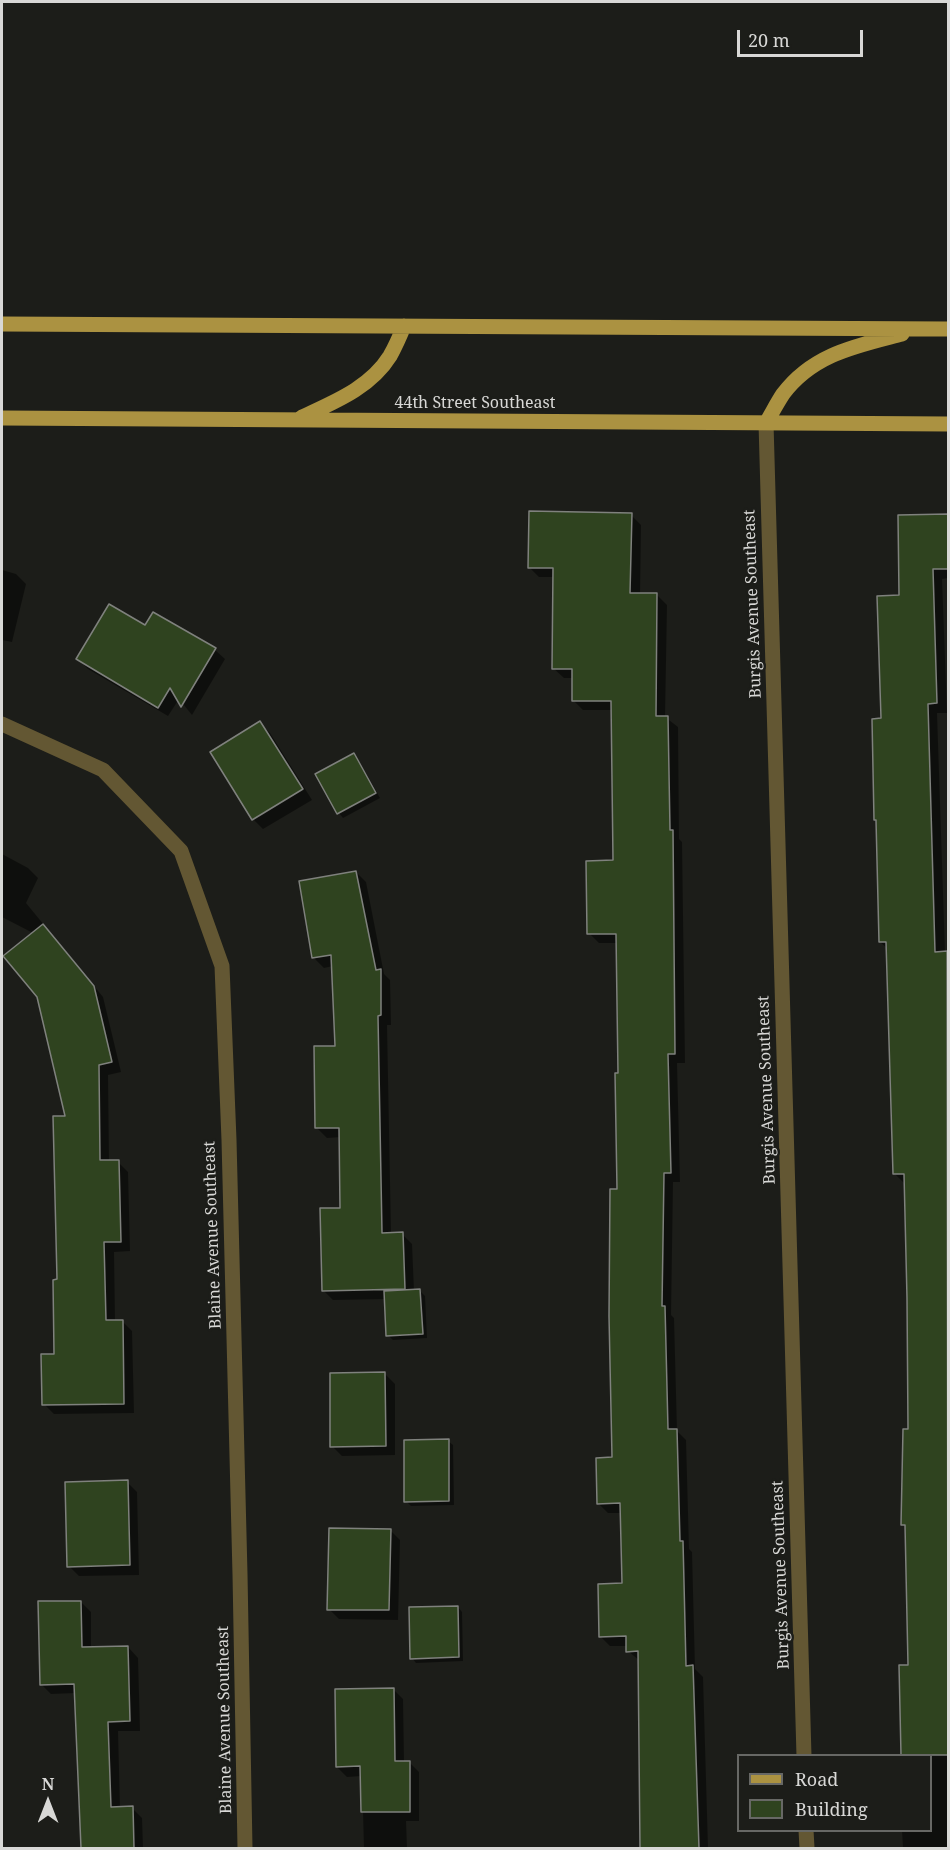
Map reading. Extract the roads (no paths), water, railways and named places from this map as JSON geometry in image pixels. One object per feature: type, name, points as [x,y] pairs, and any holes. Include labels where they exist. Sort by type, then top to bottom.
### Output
[{"type":"main road","points":[[2,324],[948,329]]},
{"type":"main road","points":[[297,420],[351,394],[375,375],[389,357],[404,326]]},
{"type":"main road","points":[[766,423],[784,393],[812,366],[841,350],[922,329]]},
{"type":"main road","name":"44th Street Southeast","points":[[2,418],[948,424]]},
{"type":"street","name":"Burgis Avenue Southeast","points":[[766,423],[804,1754]]},
{"type":"street","name":"Blaine Avenue Southeast","points":[[2,724],[103,770],[181,851],[222,966],[229,1140],[245,1848]]},
{"type":"street","points":[[806,1832],[807,1848]]}]
